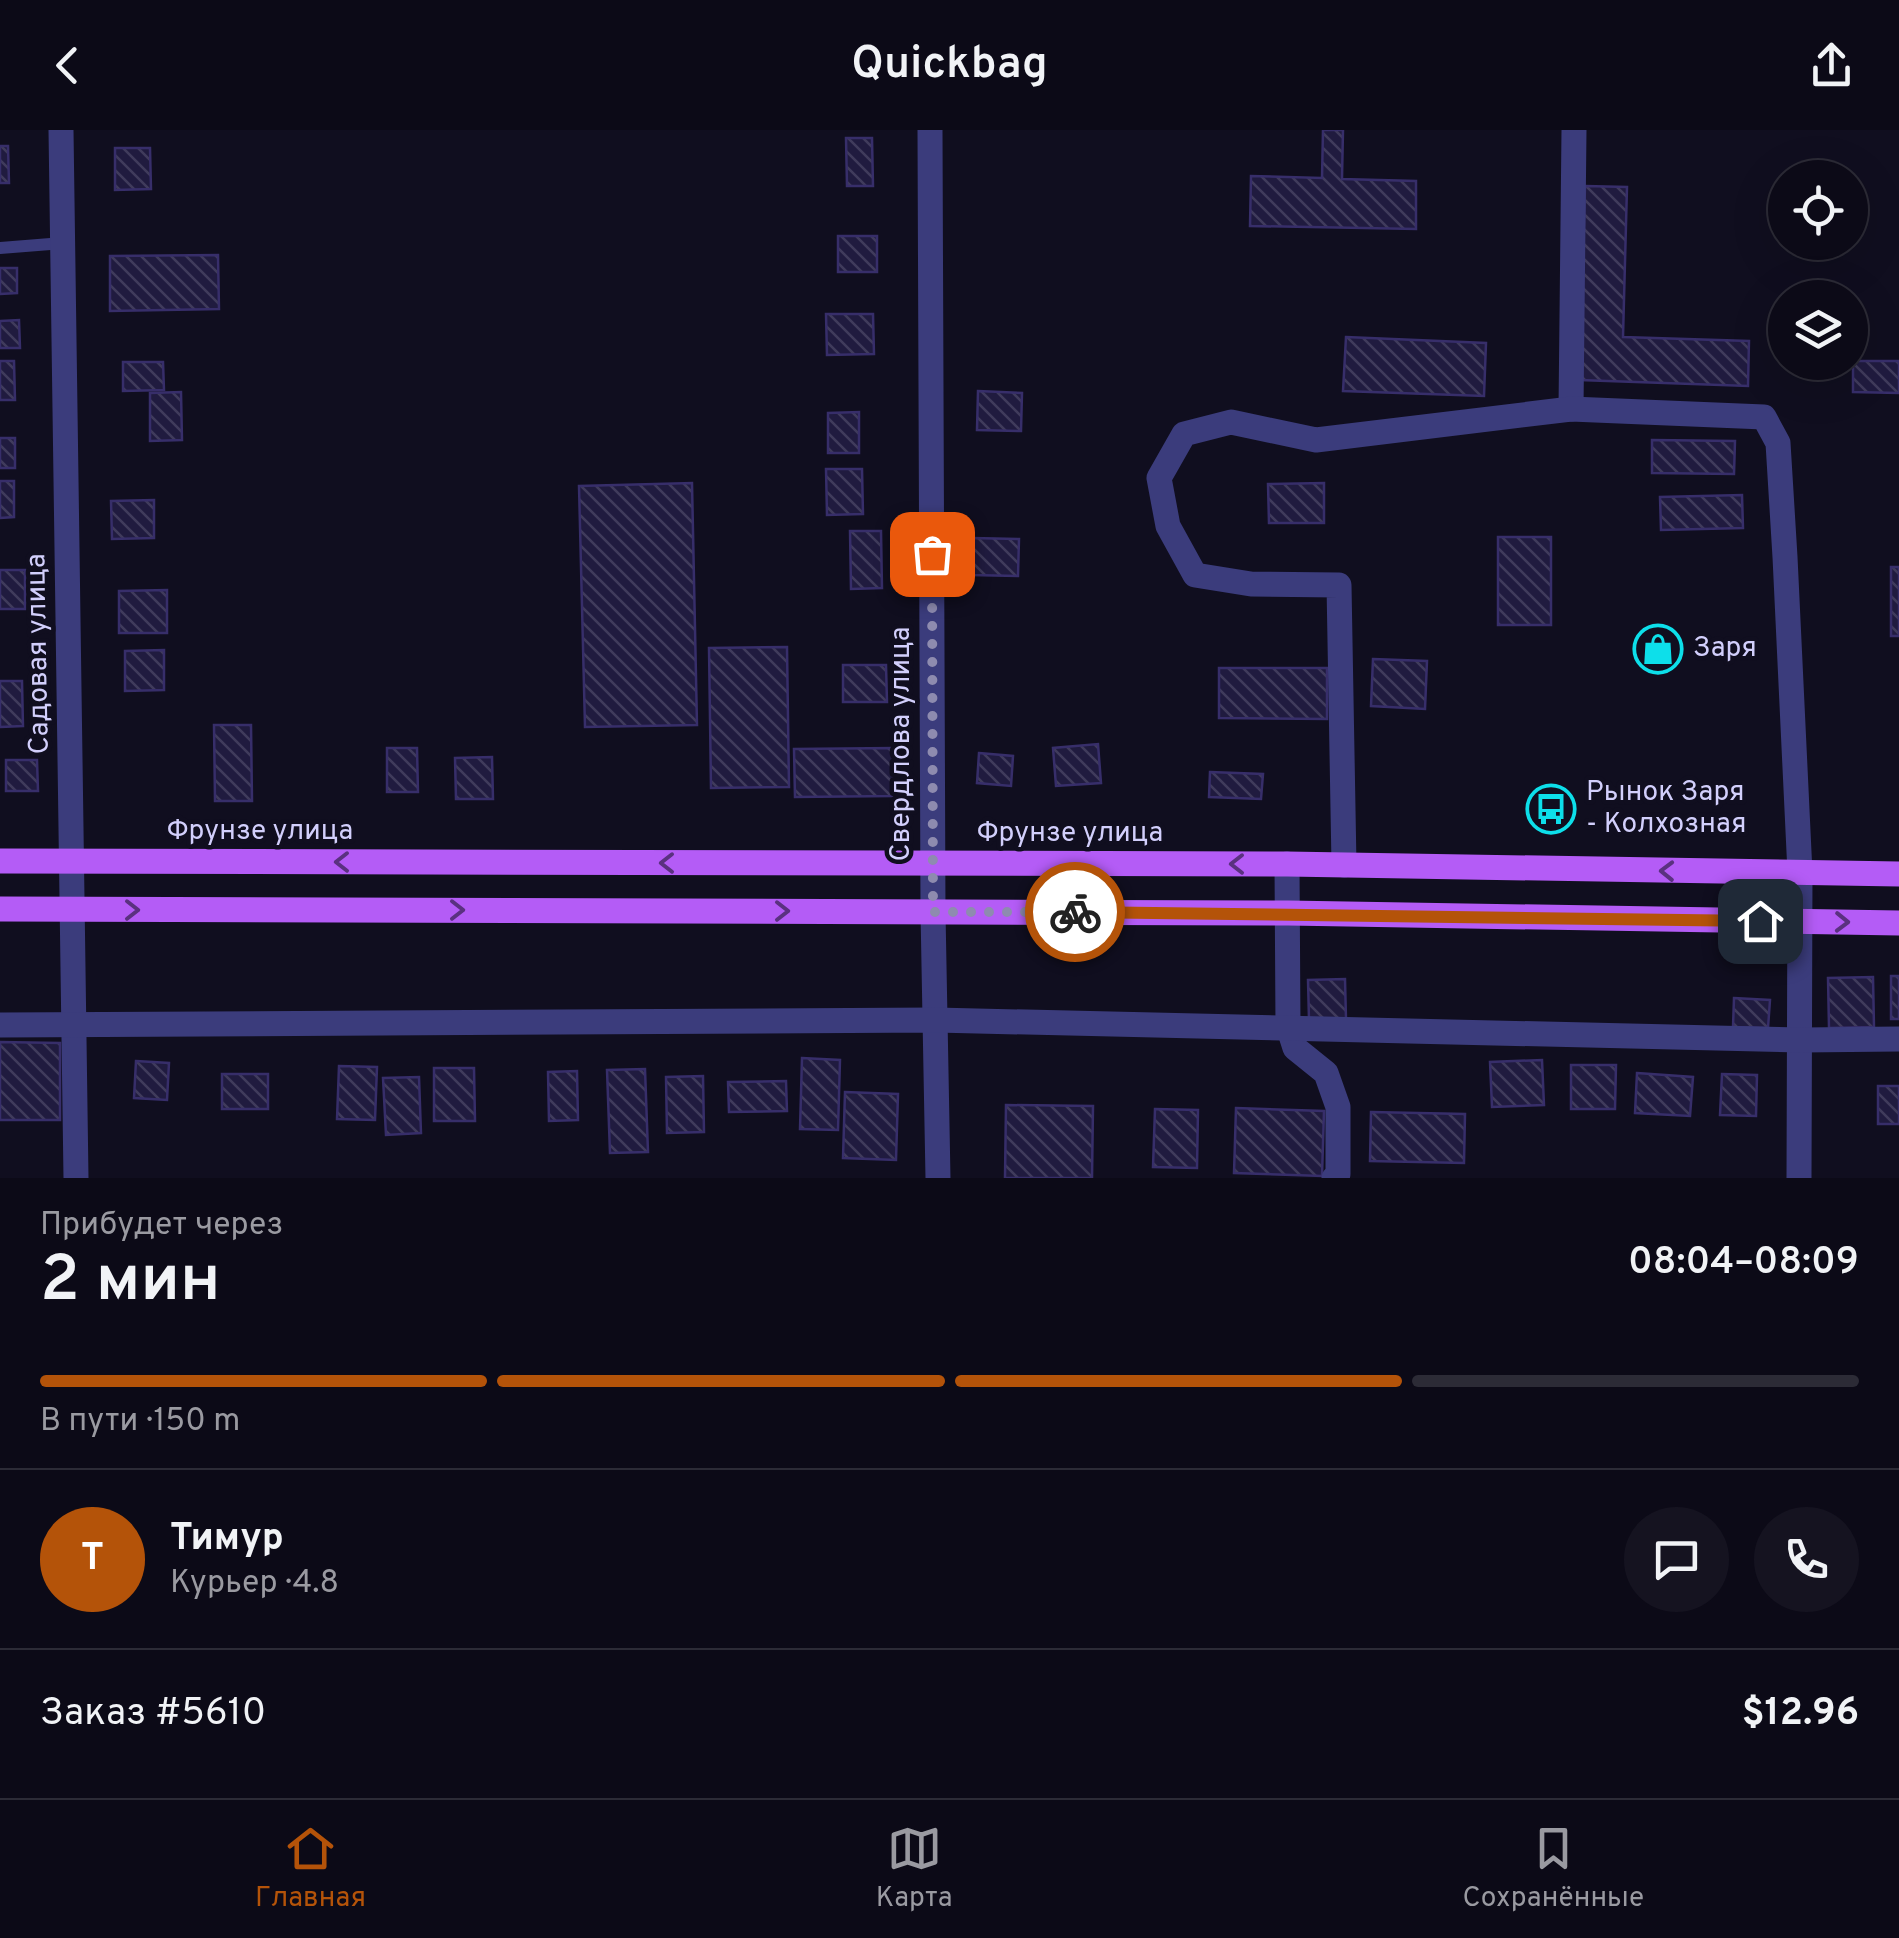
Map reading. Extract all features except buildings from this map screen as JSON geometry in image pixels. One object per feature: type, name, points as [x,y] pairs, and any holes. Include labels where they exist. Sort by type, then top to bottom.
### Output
[{"type":"main road","name":"Фрунзе улица","points":[[0,861],[1288,864],[1899,874]]},
{"type":"main road","points":[[0,909],[1288,913],[1899,922]]},
{"type":"street","name":"Садовая улица","points":[[61,130],[76,1178]]},
{"type":"street","name":"Свердлова улица","points":[[930,130],[938,1178]]},
{"type":"street","points":[[1571,409],[1574,130]]},
{"type":"street","points":[[1344,865],[1339,585],[1251,584],[1195,575],[1168,526],[1158,478],[1184,434],[1231,422],[1316,440],[1571,409],[1764,417],[1778,442],[1800,873],[1799,1178]]},
{"type":"street","points":[[1288,864],[1288,1026],[1295,1048],[1326,1074],[1338,1107],[1338,1174],[1334,1178]]},
{"type":"street","points":[[0,1025],[936,1020],[1899,1039]]},
{"type":"lane","points":[[0,248],[63,243]]},
{"type":"way so far","points":[[932,554],[933,912],[1075,912]]},
{"type":"place","name":"Заря","points":[[1658,649]]},
{"type":"place","name":"Рынок Заря - Колхозная","points":[[1551,809]]},
{"type":"route","points":[[1075,912],[1760,921]]}]
